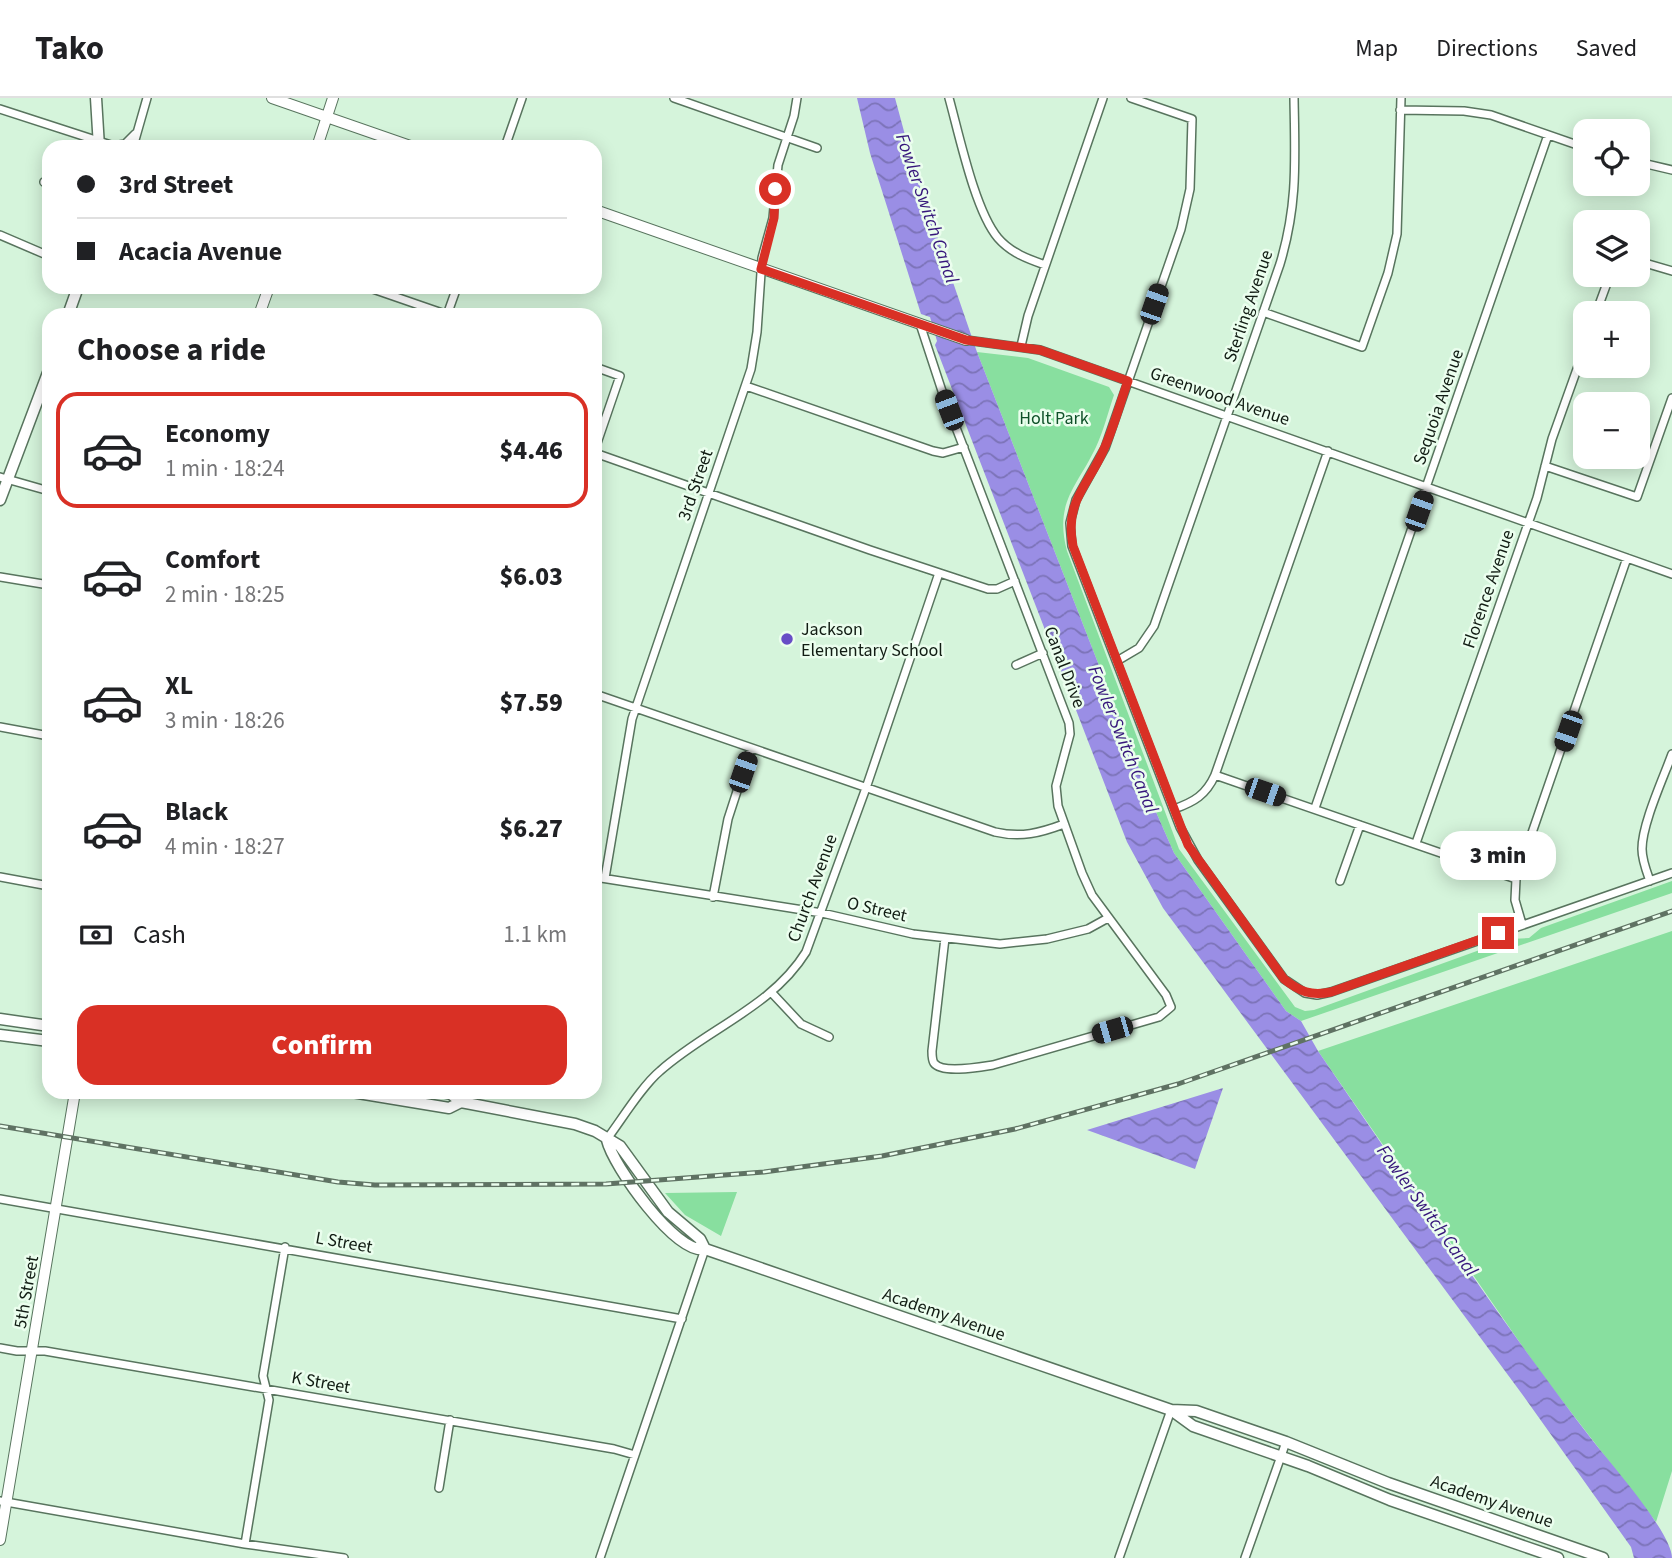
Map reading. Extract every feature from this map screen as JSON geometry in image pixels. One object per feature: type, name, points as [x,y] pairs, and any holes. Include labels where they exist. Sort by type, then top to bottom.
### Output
[{"type":"main road","points":[[96,98],[99,140]]},
{"type":"main road","points":[[0,500],[4,478],[42,387]]},
{"type":"main road","points":[[0,1019],[42,1025]]},
{"type":"main road","points":[[0,1035],[42,1040]]},
{"type":"main road","points":[[394,1099],[449,1108],[461,1102]]},
{"type":"main road","points":[[458,1099],[461,1102],[575,1124],[595,1131],[607,1140]]},
{"type":"main road","name":"Academy Avenue","points":[[607,1140],[613,1159],[660,1221],[689,1246],[705,1249],[1171,1410],[1196,1411],[1286,1442],[1388,1483],[1604,1558]]},
{"type":"main road","name":"Academy Avenue","points":[[1171,1410],[1193,1426],[1399,1503],[1558,1558]]},
{"type":"main road","points":[[1399,1503],[1418,1503],[1464,1517],[1471,1512]]},
{"type":"street","points":[[134,140],[147,98]]},
{"type":"street","points":[[272,98],[392,140]]},
{"type":"street","points":[[319,140],[334,98]]},
{"type":"street","points":[[507,140],[522,98]]},
{"type":"street","points":[[674,98],[817,148]]},
{"type":"street","name":"3rd Street","points":[[605,878],[629,729],[746,386],[756,347],[761,269],[774,218],[778,165],[797,98]]},
{"type":"street","points":[[949,98],[965,159],[990,227],[1009,248],[1045,265]]},
{"type":"street","points":[[1021,346],[1028,316],[1102,98]]},
{"type":"street","points":[[1131,98],[1192,119],[1186,210],[1105,448],[1076,500],[1070,534],[1184,836],[1198,860],[1284,979],[1306,993],[1318,995],[1672,873]]},
{"type":"street","name":"Sterling Avenue","points":[[1117,661],[1139,648],[1154,626],[1285,247],[1296,184],[1294,98]]},
{"type":"street","points":[[1263,312],[1362,347],[1388,273],[1397,234],[1400,213],[1401,98]]},
{"type":"street","points":[[0,108],[86,140]]},
{"type":"street","points":[[1400,110],[1475,112],[1573,144]]},
{"type":"street","points":[[130,140],[135,134]]},
{"type":"street","name":"Sequoia Avenue","points":[[1315,808],[1548,135]]},
{"type":"street","points":[[1650,165],[1672,170]]},
{"type":"street","name":"Greenwood Avenue","points":[[602,213],[966,340],[1040,350],[1672,574]]},
{"type":"street","points":[[0,235],[42,253]]},
{"type":"street","points":[[1650,265],[1672,271]]},
{"type":"street","points":[[388,294],[428,308]]},
{"type":"street","name":"Canal Drive","points":[[920,324],[1069,723],[1070,734],[1056,786],[1058,806],[1064,824],[1086,883],[1108,918],[1166,995],[1171,1007],[1159,1017],[993,1065],[941,1067],[935,1065],[932,1060],[932,1051],[945,938]]},
{"type":"street","points":[[602,370],[620,376],[602,430]]},
{"type":"street","name":"Florence Avenue","points":[[1416,843],[1528,523],[1575,378]]},
{"type":"street","points":[[746,386],[933,451],[943,453],[964,447]]},
{"type":"street","points":[[1545,466],[1637,497],[1672,398]]},
{"type":"street","points":[[1174,809],[1192,803],[1201,796],[1215,775],[1328,451]]},
{"type":"street","points":[[602,454],[939,573],[993,589],[1015,581]]},
{"type":"street","points":[[4,478],[42,489]]},
{"type":"street","points":[[1522,924],[1515,900],[1516,879],[1628,558]]},
{"type":"street","name":"Church Avenue","points":[[607,1140],[658,1072],[771,992],[802,959],[822,913],[939,573]]},
{"type":"street","points":[[0,577],[42,584]]},
{"type":"street","points":[[1016,665],[1043,653]]},
{"type":"street","points":[[602,696],[1011,835],[1042,832],[1064,824]]},
{"type":"street","points":[[0,727],[42,735]]},
{"type":"street","points":[[713,897],[728,819],[751,748]]},
{"type":"street","points":[[1650,881],[1643,862],[1644,834],[1672,754]]},
{"type":"street","points":[[1215,775],[1516,879]]},
{"type":"street","points":[[1340,881],[1360,825]]},
{"type":"street","points":[[0,877],[42,885]]},
{"type":"street","name":"O Street","points":[[602,878],[822,913],[945,938],[1000,944],[1031,943],[1088,929],[1108,918]]},
{"type":"street","points":[[771,992],[801,1024],[829,1037]]},
{"type":"street","name":"5th Street","points":[[0,1540],[3,1501],[32,1351],[74,1099]]},
{"type":"street","name":"L Street","points":[[0,1199],[682,1318]]},
{"type":"street","points":[[245,1544],[270,1399],[262,1376],[285,1247]]},
{"type":"street","points":[[600,1558],[705,1249]]},
{"type":"street","name":"K Street","points":[[0,1348],[265,1388],[635,1455]]},
{"type":"street","points":[[1119,1558],[1171,1410]]},
{"type":"street","points":[[439,1488],[450,1420]]},
{"type":"street","points":[[1245,1558],[1286,1442]]},
{"type":"street","points":[[3,1501],[245,1544],[344,1558]]},
{"type":"green space","name":"Holt Park","points":[[977,352],[1028,358],[1109,387],[1114,395],[1099,441],[1065,507],[1063,520],[1067,551],[1179,849],[1295,1007],[1305,1011],[1314,1010],[1510,939],[1529,938],[1541,928],[1672,881],[1672,893],[1301,1021],[1286,1011],[1174,853]]},
{"type":"green space","points":[[1672,931],[1672,1471],[1656,1522],[1543,1376],[1318,1051]]},
{"type":"green space","points":[[737,1192],[721,1236],[685,1215],[665,1193]]},
{"type":"water","name":"Fowler Switch Canal","points":[[857,98],[895,98],[915,172],[977,352],[1174,853],[1286,1011],[1301,1021],[1318,1051],[1522,1345],[1652,1516],[1662,1532],[1672,1558],[1634,1558],[1631,1547],[1522,1394],[1163,908],[1127,842],[935,345],[937,341],[930,317],[921,314],[870,153]]},
{"type":"water","points":[[1223,1088],[1195,1169],[1087,1130]]},
{"type":"railway","points":[[0,1126],[338,1182],[375,1185],[606,1184],[764,1172],[882,1156],[1015,1129],[1178,1084],[1672,911]]},
{"type":"place","name":"Jackson Elementary School","points":[[787,639]]},
{"type":"route","points":[[775,189],[774,218],[761,269],[966,340],[1040,350],[1128,381],[1105,448],[1080,489],[1072,511],[1070,534],[1073,546],[1188,845],[1284,979],[1295,988],[1318,995],[1498,933]]}]
